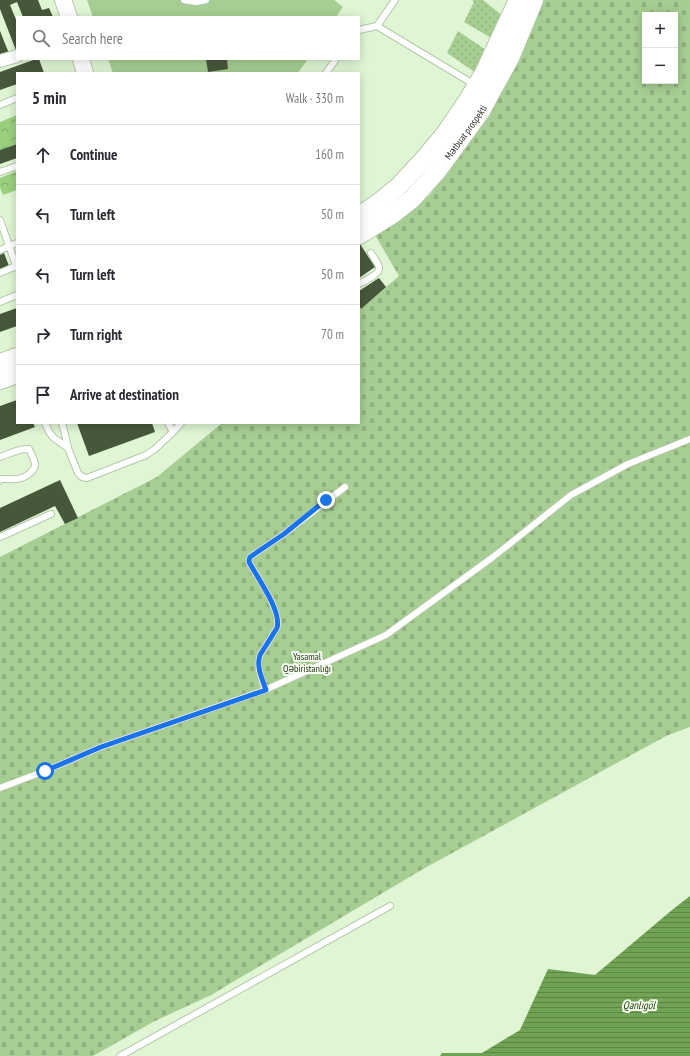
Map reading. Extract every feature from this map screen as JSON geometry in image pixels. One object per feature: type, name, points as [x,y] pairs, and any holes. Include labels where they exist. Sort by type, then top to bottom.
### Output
[{"type":"main road","name":"Mətbuat prospekti","points":[[360,215],[398,187],[444,134],[468,100],[484,73],[518,0]]},
{"type":"main road","name":"Mətbuat prospekti","points":[[360,234],[393,214],[424,186],[438,170],[481,111],[510,58],[534,0]]},
{"type":"main road","points":[[0,363],[16,357]]},
{"type":"main road","points":[[0,380],[16,374]]},
{"type":"street","points":[[63,0],[69,16]]},
{"type":"street","points":[[0,61],[16,56]]},
{"type":"street","points":[[81,60],[85,72]]},
{"type":"lane","points":[[184,0],[196,2],[206,0]]},
{"type":"lane","points":[[360,30],[377,26],[395,0]]},
{"type":"lane","points":[[377,26],[476,86]]},
{"type":"lane","points":[[327,72],[335,60]]},
{"type":"lane","points":[[0,105],[16,98]]},
{"type":"lane","points":[[0,172],[16,166]]},
{"type":"lane","points":[[0,220],[16,264]]},
{"type":"lane","points":[[0,250],[16,243]]},
{"type":"lane","points":[[360,283],[379,271],[379,267],[371,253]]},
{"type":"lane","points":[[0,273],[16,267]]},
{"type":"lane","points":[[0,302],[16,295]]},
{"type":"lane","points":[[45,424],[54,438],[68,448]]},
{"type":"lane","points":[[62,424],[66,434],[68,448],[78,472],[82,477],[87,478],[146,455],[155,449],[180,424]]},
{"type":"lane","points":[[169,424],[173,432]]},
{"type":"lane","points":[[0,788],[101,747],[266,690],[386,635],[492,557],[571,495],[628,464],[690,439]]},
{"type":"lane","points":[[0,457],[23,448],[29,449],[35,465],[26,477],[20,479],[0,478]]},
{"type":"lane","points":[[266,690],[258,660],[277,628],[278,618],[270,598],[249,562],[250,557],[284,534],[345,487]]},
{"type":"lane","points":[[0,537],[51,514]]},
{"type":"lane","points":[[120,1056],[390,906]]},
{"type":"green space","points":[[87,0],[334,0],[343,7],[337,16],[93,16]]},
{"type":"green space","points":[[472,0],[483,0],[503,16],[493,39],[464,22],[474,2]]},
{"type":"green space","name":"Yasamal Qəbiristanlığı","points":[[539,0],[690,0],[690,727],[666,736],[423,869],[211,995],[153,1022],[93,1056],[0,1056],[0,557],[157,477],[221,424],[360,424],[360,309],[399,276],[375,235],[430,195],[494,107]]},
{"type":"green space","points":[[458,31],[486,50],[476,73],[447,53]]},
{"type":"green space","points":[[108,60],[307,60],[299,72],[113,72]]},
{"type":"green space","points":[[16,115],[16,144],[0,150],[0,122]]},
{"type":"green space","points":[[16,171],[16,190],[3,195],[0,188],[0,178]]},
{"type":"water","name":"Qanlıgöl","points":[[690,896],[690,1056],[440,1056],[442,1053],[482,1053],[520,1030],[548,969],[595,975]]},
{"type":"building","points":[[0,0],[38,0],[42,10],[49,8],[53,16],[23,16],[17,2],[10,5],[16,20],[16,50],[0,9]]},
{"type":"building","points":[[0,31],[10,56],[0,60]]},
{"type":"building","points":[[33,60],[39,60],[44,72],[16,72],[16,84],[0,90],[0,72]]},
{"type":"building","points":[[206,60],[227,60],[228,69],[208,72]]},
{"type":"building","points":[[16,144],[16,158],[0,164],[0,150]]},
{"type":"building","points":[[360,244],[375,267],[360,277]]},
{"type":"building","points":[[4,253],[9,266],[0,269],[0,255]]},
{"type":"building","points":[[379,278],[386,287],[361,309],[360,290]]},
{"type":"building","points":[[16,308],[16,326],[0,332],[0,314]]},
{"type":"building","points":[[16,400],[16,424],[34,424],[35,427],[0,440],[0,406]]},
{"type":"building","points":[[77,424],[152,424],[155,432],[89,456]]},
{"type":"building","points":[[60,480],[78,518],[65,524],[55,506],[0,532],[0,508]]},
{"type":"route","points":[[45,771],[101,747],[266,690],[258,660],[277,628],[278,618],[270,598],[249,560],[250,557],[284,534],[326,500]]}]
